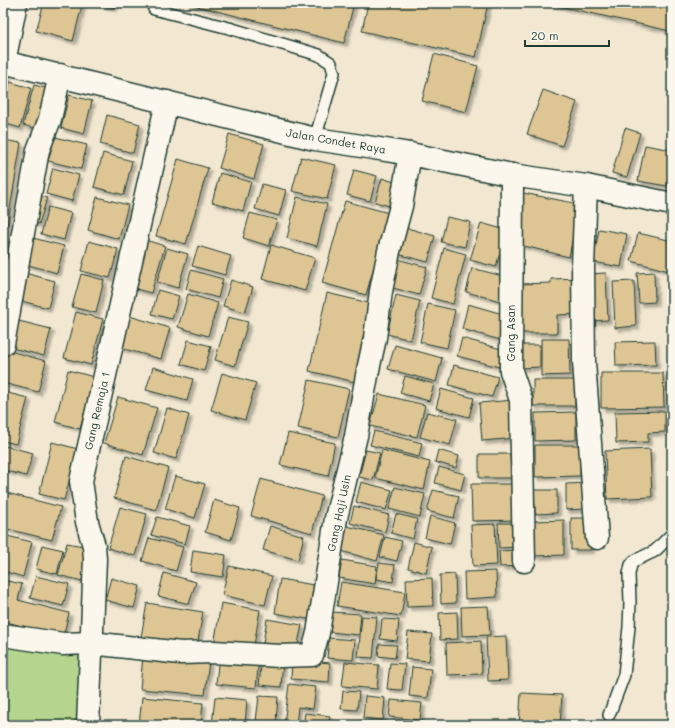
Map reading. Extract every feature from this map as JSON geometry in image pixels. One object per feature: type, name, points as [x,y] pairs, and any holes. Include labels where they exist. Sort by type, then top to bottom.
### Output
[{"type":"street","points":[[3,62],[16,3]]},
{"type":"street","name":"Jalan Condet Raya","points":[[3,62],[315,139],[410,154],[512,175],[586,186],[672,204]]},
{"type":"street","points":[[3,344],[38,150],[50,119],[60,75]]},
{"type":"street","name":"Gang Remaja 1","points":[[88,725],[95,558],[94,546],[87,522],[81,481],[167,102]]},
{"type":"street","name":"Gang Haji Usin","points":[[91,643],[181,653],[213,652],[280,656],[312,655],[318,633],[336,518],[356,436],[375,338],[386,264],[401,206],[410,154]]},
{"type":"street","name":"Gang Asan","points":[[512,175],[511,371],[521,400],[524,561]]},
{"type":"street","points":[[586,186],[583,266],[584,362],[597,538]]},
{"type":"street","points":[[3,635],[63,644],[91,643]]},
{"type":"lane","points":[[154,9],[229,28],[319,55],[331,63],[334,73],[315,139]]},
{"type":"lane","points":[[609,715],[624,675],[629,621],[629,574],[631,566],[634,561],[655,551],[672,534]]},
{"type":"green space","points":[[3,641],[85,655],[79,725],[3,725]]},
{"type":"building","points":[[44,3],[74,3],[82,5],[73,41],[36,31]]},
{"type":"building","points":[[92,3],[115,3],[114,8]]},
{"type":"building","points":[[185,3],[354,3],[344,43]]},
{"type":"building","points":[[368,3],[488,3],[476,57],[362,31]]},
{"type":"building","points":[[546,3],[672,3],[672,21],[670,31]]},
{"type":"building","points":[[434,54],[478,66],[466,112],[422,101]]},
{"type":"building","points":[[3,73],[8,75],[3,96]]},
{"type":"building","points":[[10,82],[31,88],[20,128],[3,123],[3,108]]},
{"type":"building","points":[[34,85],[54,90],[43,131],[23,125]]},
{"type":"building","points":[[543,90],[577,102],[562,146],[527,134]]},
{"type":"building","points":[[69,95],[92,101],[84,134],[61,128]]},
{"type":"building","points":[[107,115],[140,124],[133,153],[100,144]]},
{"type":"building","points":[[625,128],[640,133],[627,177],[612,173]]},
{"type":"building","points":[[229,134],[264,144],[254,179],[219,168]]},
{"type":"building","points":[[55,137],[87,145],[81,169],[48,161]]},
{"type":"building","points":[[3,140],[21,143],[3,251]]},
{"type":"building","points":[[645,145],[672,150],[672,159],[667,186],[638,181]]},
{"type":"building","points":[[103,153],[132,161],[124,195],[94,187]]},
{"type":"building","points":[[301,157],[336,165],[327,199],[292,191]]},
{"type":"building","points":[[178,159],[208,168],[186,244],[156,236]]},
{"type":"building","points":[[53,168],[79,175],[72,201],[46,194]]},
{"type":"building","points":[[354,170],[377,176],[370,201],[347,195]]},
{"type":"building","points":[[220,173],[251,182],[243,211],[212,202]]},
{"type":"building","points":[[382,178],[400,184],[393,207],[375,202]]},
{"type":"building","points":[[262,184],[286,190],[279,216],[255,209]]},
{"type":"building","points":[[523,193],[579,204],[569,257],[520,245]]},
{"type":"building","points":[[36,195],[47,198],[39,224],[28,222]]},
{"type":"building","points":[[97,197],[128,205],[119,239],[88,230]]},
{"type":"building","points":[[297,197],[327,204],[317,246],[287,238]]},
{"type":"building","points":[[345,201],[389,213],[366,295],[322,283]]},
{"type":"building","points":[[48,207],[71,213],[64,240],[41,234]]},
{"type":"building","points":[[250,213],[277,220],[269,246],[243,238]]},
{"type":"building","points":[[447,217],[470,222],[465,247],[441,242]]},
{"type":"building","points":[[481,223],[506,230],[496,267],[470,260]]},
{"type":"building","points":[[404,227],[435,236],[428,262],[397,254]]},
{"type":"building","points":[[599,229],[627,234],[621,267],[593,262]]},
{"type":"building","points":[[638,233],[672,241],[672,260],[669,271],[631,261]]},
{"type":"building","points":[[33,238],[64,246],[57,273],[25,264]]},
{"type":"building","points":[[142,239],[165,246],[151,293],[128,287]]},
{"type":"building","points":[[89,241],[118,249],[110,278],[81,271]]},
{"type":"building","points":[[271,245],[315,258],[305,291],[262,279]]},
{"type":"building","points":[[198,246],[231,256],[225,275],[192,266]]},
{"type":"building","points":[[167,248],[188,254],[178,288],[157,282]]},
{"type":"building","points":[[444,248],[466,254],[453,304],[431,298]]},
{"type":"building","points":[[397,259],[427,267],[419,295],[389,287]]},
{"type":"building","points":[[472,268],[506,277],[500,301],[466,292]]},
{"type":"building","points":[[191,270],[223,279],[218,298],[186,289]]},
{"type":"building","points":[[21,272],[55,281],[48,308],[14,299]]},
{"type":"building","points":[[654,272],[655,302],[639,303],[637,273]]},
{"type":"building","points":[[606,273],[608,320],[590,321],[588,274]]},
{"type":"building","points":[[81,274],[104,280],[96,313],[72,307]]},
{"type":"building","points":[[578,278],[578,314],[557,315],[557,333],[521,333],[520,284],[551,283],[551,279]]},
{"type":"building","points":[[231,280],[253,287],[245,312],[223,306]]},
{"type":"building","points":[[634,281],[636,326],[615,328],[613,282]]},
{"type":"building","points":[[158,290],[179,296],[172,319],[152,314]]},
{"type":"building","points":[[327,293],[373,304],[355,382],[309,371]]},
{"type":"building","points":[[188,294],[218,303],[208,336],[178,327]]},
{"type":"building","points":[[396,295],[420,301],[411,340],[387,334]]},
{"type":"building","points":[[428,304],[455,310],[447,348],[420,342]]},
{"type":"building","points":[[468,304],[506,315],[500,340],[462,329]]},
{"type":"building","points":[[76,312],[103,319],[91,365],[64,358]]},
{"type":"building","points":[[126,315],[170,328],[161,359],[117,347]]},
{"type":"building","points":[[228,317],[248,322],[235,366],[215,360]]},
{"type":"building","points":[[15,320],[51,329],[44,356],[8,347]]},
{"type":"building","points":[[462,338],[508,351],[503,368],[457,356]]},
{"type":"building","points":[[541,339],[569,339],[570,375],[541,376]]},
{"type":"building","points":[[188,340],[211,346],[204,371],[181,364]]},
{"type":"building","points":[[655,341],[656,365],[616,366],[615,342]]},
{"type":"building","points":[[395,345],[442,358],[436,382],[388,369]]},
{"type":"building","points":[[520,345],[540,345],[540,367],[520,368]]},
{"type":"building","points":[[6,350],[46,361],[38,392],[3,383],[3,360]]},
{"type":"building","points":[[454,365],[498,377],[492,397],[449,385]]},
{"type":"building","points":[[153,367],[193,379],[187,401],[146,390]]},
{"type":"building","points":[[68,370],[94,377],[80,429],[55,422]]},
{"type":"building","points":[[222,373],[256,383],[245,420],[211,410]]},
{"type":"building","points":[[601,373],[663,373],[664,407],[601,408]]},
{"type":"building","points":[[405,376],[434,384],[429,401],[400,393]]},
{"type":"building","points":[[309,380],[349,389],[338,437],[298,428]]},
{"type":"building","points":[[533,380],[575,380],[575,406],[533,406]]},
{"type":"building","points":[[441,389],[474,398],[469,417],[436,408]]},
{"type":"building","points":[[4,392],[28,398],[16,444],[3,441]]},
{"type":"building","points":[[379,394],[425,405],[417,437],[370,426]]},
{"type":"building","points":[[118,397],[157,408],[143,455],[104,443]]},
{"type":"building","points":[[514,400],[517,438],[482,441],[479,403]]},
{"type":"building","points":[[167,408],[189,415],[176,459],[154,453]]},
{"type":"building","points":[[665,411],[665,432],[648,433],[648,442],[616,443],[615,412]]},
{"type":"building","points":[[427,412],[457,419],[450,445],[420,437]]},
{"type":"building","points":[[576,412],[576,440],[535,441],[535,413]]},
{"type":"building","points":[[374,431],[422,443],[419,457],[370,445]]},
{"type":"building","points":[[288,433],[335,443],[328,476],[280,465]]},
{"type":"building","points":[[52,442],[78,449],[64,500],[39,494]]},
{"type":"building","points":[[535,445],[580,445],[580,476],[535,477]]},
{"type":"building","points":[[5,446],[33,453],[26,476],[3,470],[3,452]]},
{"type":"building","points":[[650,449],[652,497],[607,499],[605,451]]},
{"type":"building","points":[[366,450],[380,453],[373,480],[359,477]]},
{"type":"building","points":[[382,450],[430,462],[424,490],[375,478]]},
{"type":"building","points":[[438,450],[459,456],[456,468],[435,462]]},
{"type":"building","points":[[479,454],[510,454],[511,478],[479,478]]},
{"type":"building","points":[[126,456],[168,468],[156,510],[114,498]]},
{"type":"building","points":[[439,467],[465,474],[461,490],[435,483]]},
{"type":"building","points":[[175,476],[205,484],[195,518],[165,509]]},
{"type":"building","points":[[261,479],[322,496],[312,533],[251,516]]},
{"type":"building","points":[[361,482],[392,490],[386,510],[356,502]]},
{"type":"building","points":[[586,483],[586,509],[566,510],[566,484]]},
{"type":"building","points":[[471,484],[518,484],[519,520],[472,521]]},
{"type":"building","points":[[395,487],[425,494],[420,517],[389,509]]},
{"type":"building","points":[[433,490],[459,496],[454,518],[427,511]]},
{"type":"building","points":[[534,490],[557,490],[557,513],[535,514]]},
{"type":"building","points":[[3,492],[61,507],[52,540],[3,528]]},
{"type":"building","points":[[214,500],[240,508],[231,540],[205,532]]},
{"type":"building","points":[[354,506],[389,515],[385,532],[350,523]]},
{"type":"building","points":[[120,507],[147,514],[135,556],[108,548]]},
{"type":"building","points":[[396,514],[417,519],[413,539],[391,533]]},
{"type":"building","points":[[430,516],[455,523],[450,544],[425,538]]},
{"type":"building","points":[[157,517],[190,526],[185,544],[151,535]]},
{"type":"building","points":[[571,518],[591,518],[591,550],[571,550]]},
{"type":"building","points":[[564,520],[564,555],[534,556],[534,521]]},
{"type":"building","points":[[498,523],[517,523],[518,547],[499,548]]},
{"type":"building","points":[[495,524],[497,565],[473,566],[471,525]]},
{"type":"building","points":[[270,526],[304,536],[298,560],[263,550]]},
{"type":"building","points":[[347,526],[384,535],[377,561],[341,551]]},
{"type":"building","points":[[3,535],[32,542],[23,577],[3,571]]},
{"type":"building","points":[[385,537],[402,541],[397,561],[380,557]]},
{"type":"building","points":[[149,538],[183,547],[176,571],[142,561]]},
{"type":"building","points":[[414,542],[432,547],[426,573],[408,568]]},
{"type":"building","points":[[67,543],[88,547],[82,581],[58,575]]},
{"type":"building","points":[[42,545],[63,550],[57,574],[36,569]]},
{"type":"building","points":[[193,550],[226,555],[223,577],[190,572]]},
{"type":"building","points":[[518,550],[519,566],[500,567],[499,551]]},
{"type":"building","points":[[342,560],[377,566],[375,584],[339,578]]},
{"type":"building","points":[[379,563],[395,565],[393,582],[376,579]]},
{"type":"building","points":[[229,566],[272,576],[265,605],[222,595]]},
{"type":"building","points":[[496,571],[497,597],[465,599],[464,572]]},
{"type":"building","points":[[164,573],[196,582],[189,604],[158,596]]},
{"type":"building","points":[[455,574],[456,603],[441,604],[440,575]]},
{"type":"building","points":[[36,576],[69,584],[63,606],[30,598]]},
{"type":"building","points":[[111,578],[140,586],[134,608],[105,600]]},
{"type":"building","points":[[432,578],[433,606],[407,607],[406,579]]},
{"type":"building","points":[[280,579],[319,586],[313,620],[275,613]]},
{"type":"building","points":[[3,580],[22,584],[18,600],[69,613],[63,637],[3,621]]},
{"type":"building","points":[[341,582],[405,592],[401,616],[337,606]]},
{"type":"building","points":[[147,603],[203,612],[197,647],[141,637]]},
{"type":"building","points":[[221,603],[260,610],[253,651],[214,645]]},
{"type":"building","points":[[488,606],[490,635],[462,636],[461,607]]},
{"type":"building","points":[[332,612],[361,614],[359,635],[330,632]]},
{"type":"building","points":[[457,612],[458,639],[440,640],[439,613]]},
{"type":"building","points":[[362,616],[377,617],[373,658],[358,657]]},
{"type":"building","points":[[267,619],[302,625],[297,648],[263,643]]},
{"type":"building","points":[[382,619],[399,620],[397,641],[380,639]]},
{"type":"building","points":[[408,632],[432,634],[429,661],[405,659]]},
{"type":"building","points":[[506,636],[508,680],[488,681],[486,637]]},
{"type":"building","points":[[329,638],[355,640],[353,660],[327,658]]},
{"type":"building","points":[[481,641],[482,674],[447,675],[446,643]]},
{"type":"building","points":[[379,644],[397,645],[395,658],[378,656]]},
{"type":"building","points":[[143,655],[209,661],[205,695],[140,689]]},
{"type":"building","points":[[219,655],[259,659],[256,688],[216,684]]},
{"type":"building","points":[[262,658],[283,660],[281,687],[259,685]]},
{"type":"building","points":[[292,659],[330,663],[329,682],[291,679]]},
{"type":"building","points":[[345,662],[379,665],[377,689],[342,686]]},
{"type":"building","points":[[390,663],[405,664],[402,690],[387,689]]},
{"type":"building","points":[[412,667],[431,669],[428,698],[409,696]]},
{"type":"building","points":[[289,684],[316,687],[313,709],[298,707],[296,725],[284,725]]},
{"type":"building","points":[[343,691],[359,692],[357,710],[341,709]]},
{"type":"building","points":[[521,693],[562,695],[560,725],[519,725]]},
{"type":"building","points":[[259,696],[278,697],[276,722],[256,721]]},
{"type":"building","points":[[365,696],[385,698],[383,720],[363,718]]},
{"type":"building","points":[[142,697],[203,703],[201,725],[139,725]]},
{"type":"building","points":[[215,697],[247,700],[245,725],[212,725]]},
{"type":"building","points":[[391,700],[422,703],[420,720],[389,717]]},
{"type":"building","points":[[305,713],[330,716],[329,725],[303,725]]}]
